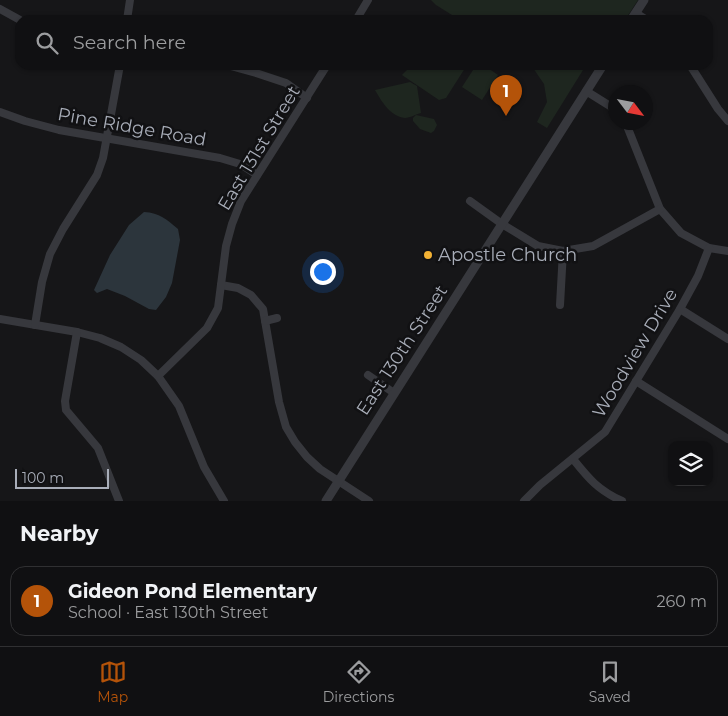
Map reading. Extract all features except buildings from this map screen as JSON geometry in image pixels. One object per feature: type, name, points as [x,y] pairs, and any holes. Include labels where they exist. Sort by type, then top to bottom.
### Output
[{"type":"street","points":[[128,15],[130,0]]},
{"type":"street","points":[[359,15],[368,0]]},
{"type":"street","points":[[635,15],[644,0]]},
{"type":"street","points":[[0,9],[15,17]]},
{"type":"street","points":[[34,325],[42,282],[50,254],[62,229],[97,175],[103,158],[119,70]]},
{"type":"street","points":[[245,70],[286,84],[306,98]]},
{"type":"street","name":"East 131st Street","points":[[158,376],[207,328],[218,308],[226,246],[241,201],[324,70]]},
{"type":"street","name":"East 130th Street","points":[[326,501],[600,70]]},
{"type":"street","points":[[693,70],[728,121]]},
{"type":"street","points":[[586,92],[608,105]]},
{"type":"street","name":"Pine Ridge Road","points":[[0,112],[24,121],[59,130],[220,158],[240,164],[257,175]]},
{"type":"street","points":[[629,130],[660,209],[681,233],[709,248],[728,250]]},
{"type":"street","points":[[470,201],[502,224],[538,246],[563,252],[593,246],[660,209]]},
{"type":"street","name":"Woodview Drive","points":[[524,501],[540,485],[605,432],[680,309],[698,276],[709,248]]},
{"type":"street","points":[[560,305],[563,252]]},
{"type":"street","points":[[221,286],[238,288],[251,295],[263,309],[279,402],[286,426],[295,442],[320,469],[369,501]]},
{"type":"street","points":[[680,309],[728,339]]},
{"type":"street","points":[[265,321],[277,318]]},
{"type":"street","points":[[0,319],[77,332],[100,338],[120,347],[141,360],[158,376],[179,406],[204,467],[224,501]]},
{"type":"street","points":[[77,332],[65,401],[66,410],[98,448],[119,501]]},
{"type":"street","points":[[368,375],[394,393]]},
{"type":"street","points":[[636,381],[728,440]]},
{"type":"street","points":[[573,459],[592,482],[609,495],[622,501]]},
{"type":"shaded area","points":[[431,0],[638,0],[628,15],[452,15]]},
{"type":"shaded area","points":[[407,70],[464,70],[446,98],[439,100],[402,75]]},
{"type":"shaded area","points":[[473,70],[491,70],[498,75],[482,100],[462,87]]},
{"type":"shaded area","points":[[534,70],[583,70],[547,128],[537,122],[547,102],[544,84]]},
{"type":"shaded area","points":[[410,82],[417,86],[421,113],[405,118],[400,117],[384,104],[375,90]]},
{"type":"shaded area","points":[[416,115],[434,119],[437,125],[434,131],[431,133],[420,129],[413,121]]},
{"type":"shaded area","points":[[144,212],[159,215],[170,222],[178,229],[180,240],[172,283],[166,297],[156,310],[149,309],[107,289],[97,293],[94,290],[110,255],[129,225]]},
{"type":"place","name":"Gideon Pond Elementary","points":[[506,116]]},
{"type":"place","name":"Apostle Church","points":[[428,255]]}]
